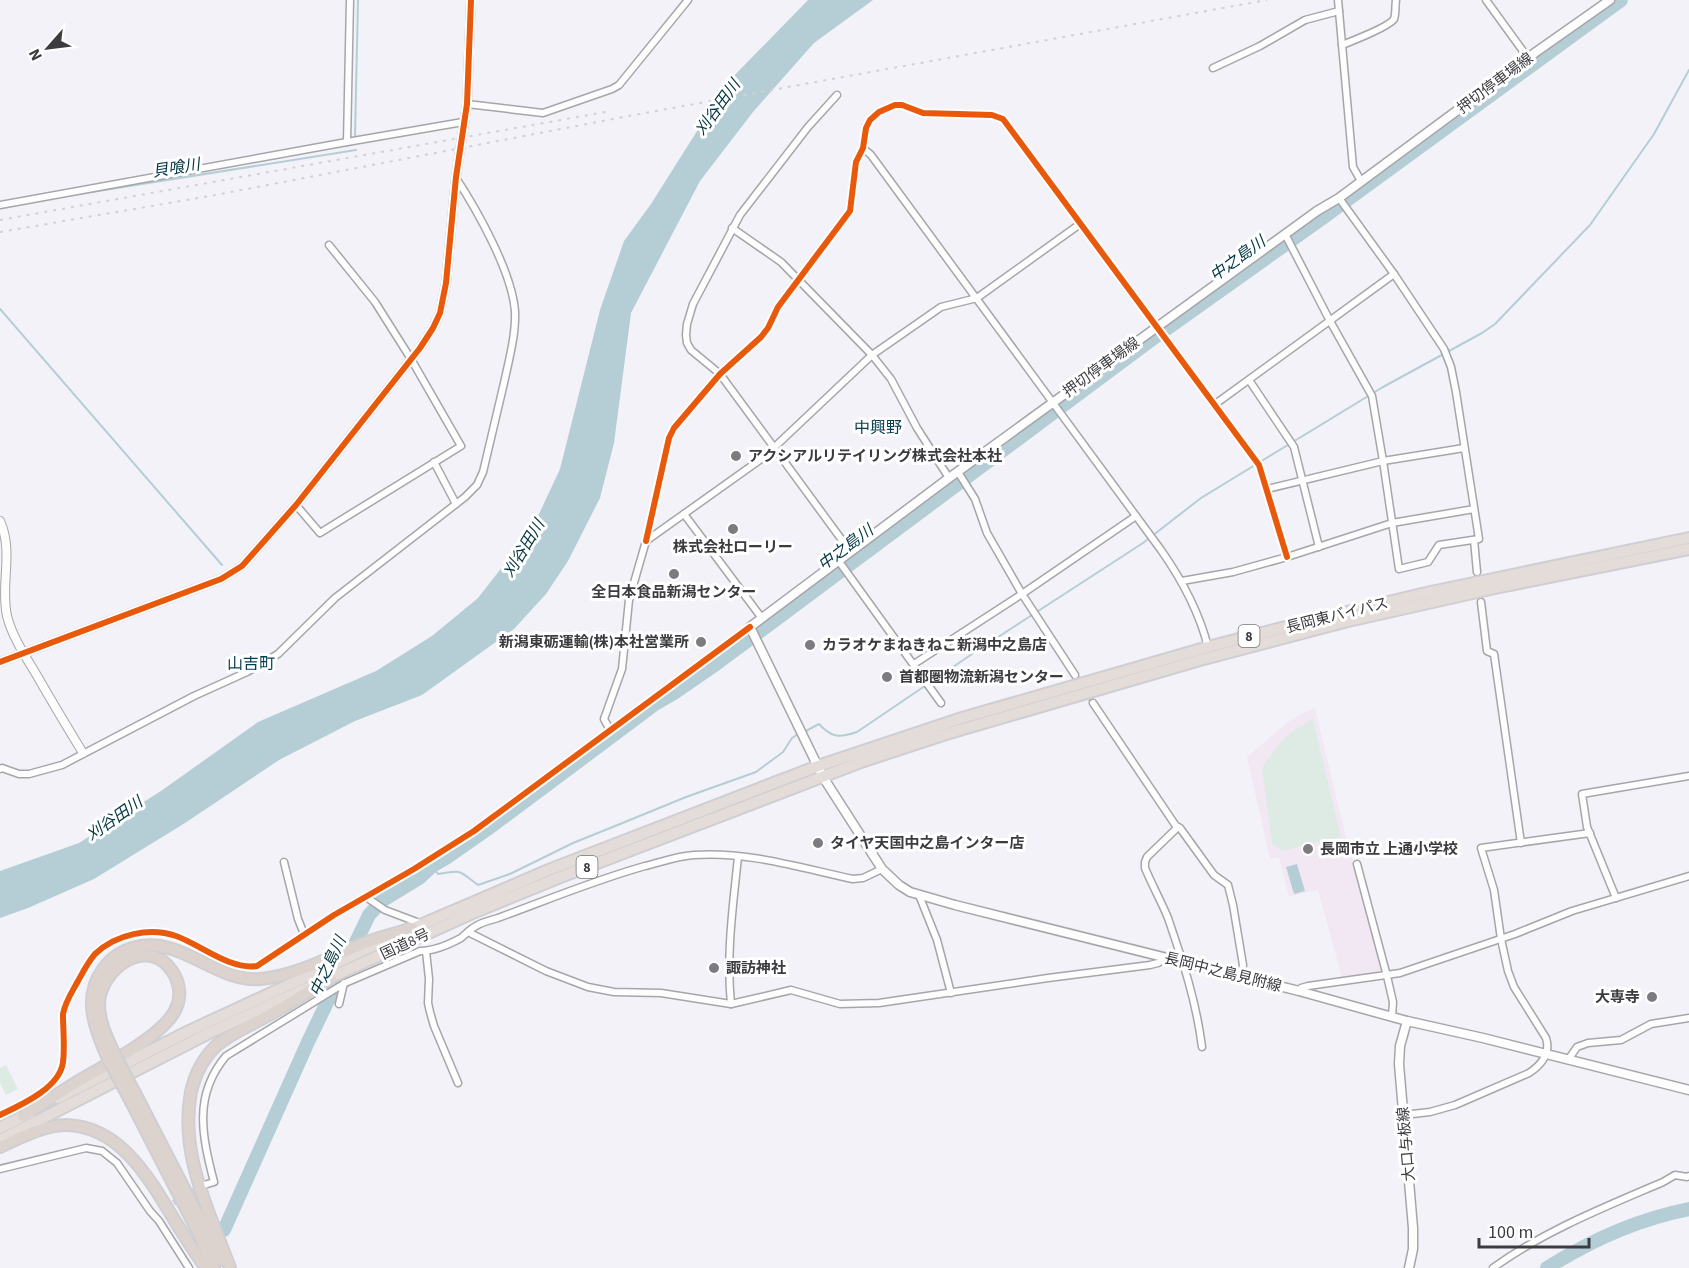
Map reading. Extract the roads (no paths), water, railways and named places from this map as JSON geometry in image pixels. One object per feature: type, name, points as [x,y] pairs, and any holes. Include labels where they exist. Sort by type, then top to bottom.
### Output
[{"type":"highway","name":"長岡東バイパス","points":[[820,771],[962,718],[1208,647],[1426,593],[1689,538]]},
{"type":"highway","name":"長岡東バイパス","points":[[820,771],[869,759],[1191,662],[1288,637],[1495,588],[1689,549]]},
{"type":"highway","name":"国道8号","points":[[0,1140],[207,1034],[475,912],[820,771]]},
{"type":"highway","name":"国道8号","points":[[417,926],[550,869],[820,771]]},
{"type":"highway","points":[[0,1128],[189,1031],[335,960],[417,926]]},
{"type":"highway","points":[[225,1268],[95,1027],[91,1005],[99,974],[105,965],[125,950],[144,945],[160,945],[179,951],[227,974],[245,979],[272,977],[335,960]]},
{"type":"highway","points":[[23,1116],[122,1056],[164,1026],[177,1006],[179,988],[171,969],[156,957],[145,955],[125,961],[111,973],[103,987],[99,1003],[100,1017],[111,1057]]},
{"type":"highway","points":[[230,1268],[199,1185],[189,1148],[188,1120],[195,1077],[208,1056],[226,1039],[331,978]]},
{"type":"highway","points":[[132,1096],[214,1268]]},
{"type":"highway","points":[[0,1147],[42,1130],[64,1125],[103,1134],[127,1153],[141,1169],[206,1268]]},
{"type":"main road","name":"押切停車場線","points":[[750,627],[949,478],[1056,408],[1156,327],[1339,198],[1610,0]]},
{"type":"main road","points":[[750,627],[820,771]]},
{"type":"main road","name":"長岡中之島見附線","points":[[820,771],[882,869],[899,885],[919,895],[1299,991],[1407,1021],[1689,1090]]},
{"type":"main road","name":"大口与板線","points":[[1407,1021],[1400,1046],[1399,1064],[1413,1228],[1413,1249],[1409,1268]]},
{"type":"street","points":[[347,142],[350,0]]},
{"type":"street","points":[[0,662],[221,579],[242,566],[296,505],[420,348],[433,328],[443,300],[456,177],[467,104],[471,0]]},
{"type":"street","points":[[467,104],[543,113],[612,89],[619,85],[687,0]]},
{"type":"street","points":[[1338,0],[1353,167],[1361,181]]},
{"type":"street","points":[[1342,45],[1390,23],[1395,15],[1396,0]]},
{"type":"street","points":[[1486,0],[1528,58]]},
{"type":"street","points":[[1213,69],[1305,20],[1339,11]]},
{"type":"street","points":[[837,95],[785,156],[732,228],[693,304],[687,324],[687,343],[691,350],[720,374],[850,551]]},
{"type":"street","points":[[610,730],[604,719],[622,669],[629,600],[646,541],[669,438],[674,428],[720,374],[761,337],[778,307],[850,211],[856,162],[863,148],[866,128],[870,120],[879,112],[895,105],[902,105],[923,113],[998,116],[1003,119],[1259,465],[1287,557]]},
{"type":"street","points":[[0,205],[464,122]]},
{"type":"street","points":[[863,148],[871,155],[977,298],[1182,580],[1193,603],[1208,647]]},
{"type":"street","points":[[0,769],[29,774],[62,765],[194,696],[247,672],[278,654],[335,598],[456,504],[477,484],[483,472],[508,366],[515,312],[514,300],[500,260],[471,200],[456,177]]},
{"type":"street","points":[[1285,234],[1372,396],[1399,569],[1428,562],[1439,544],[1479,539],[1456,392],[1451,367],[1444,349],[1339,198]]},
{"type":"street","points":[[646,541],[764,457],[872,355],[941,307],[977,298],[1080,224]]},
{"type":"street","points":[[732,228],[781,262],[872,355],[891,379],[917,428],[949,478]]},
{"type":"street","points":[[296,505],[320,533],[461,446],[375,302],[329,245]]},
{"type":"street","points":[[1214,405],[1394,274]]},
{"type":"street","points":[[1249,380],[1294,447],[1319,547]]},
{"type":"street","points":[[1267,489],[1383,461],[1464,448]]},
{"type":"street","points":[[434,462],[456,504]]},
{"type":"street","points":[[958,472],[975,499],[987,533],[1022,594],[1075,675]]},
{"type":"street","points":[[1182,580],[1233,572],[1392,523],[1474,508]]},
{"type":"street","points":[[684,514],[761,617]]},
{"type":"street","points":[[914,664],[1136,516]]},
{"type":"street","points":[[0,521],[7,549],[6,607],[11,627],[82,753]]},
{"type":"street","points":[[1474,540],[1477,572]]},
{"type":"street","points":[[838,560],[941,703]]},
{"type":"street","points":[[1481,602],[1486,651],[1494,654],[1521,843]]},
{"type":"street","points":[[0,1115],[46,1089],[57,1078],[63,1061],[64,1008],[90,961],[105,947],[137,933],[154,931],[176,936],[233,963],[250,967],[257,966],[334,915],[474,831],[750,627]]},
{"type":"street","points":[[1093,704],[1178,827],[1214,875],[1228,885],[1243,965],[1241,977]]},
{"type":"street","points":[[1616,898],[1587,827],[1582,794],[1689,776]]},
{"type":"street","points":[[1178,827],[1147,857],[1145,862],[1146,870],[1184,962],[1196,1006],[1202,1047]]},
{"type":"street","points":[[1403,1115],[1430,1112],[1455,1105],[1529,1073],[1547,1055],[1549,1046],[1546,1038],[1514,987],[1501,939],[1494,890],[1481,848],[1590,834]]},
{"type":"street","points":[[204,1185],[214,1182],[204,1134],[203,1103],[209,1081],[217,1067],[226,1056],[345,982],[420,951],[452,943],[474,927],[488,921],[630,870],[673,858],[694,855],[738,857],[779,862],[853,879],[863,878],[882,869]]},
{"type":"street","points":[[731,1004],[728,973],[729,946],[738,857]]},
{"type":"street","points":[[284,862],[304,934]]},
{"type":"street","points":[[1357,864],[1393,1002],[1392,1017]]},
{"type":"street","points":[[1299,991],[1308,986],[1400,973],[1540,925],[1572,911],[1689,876]]},
{"type":"street","points":[[558,878],[564,893]]},
{"type":"street","points":[[919,895],[937,940],[951,993]]},
{"type":"street","points":[[366,897],[417,926]]},
{"type":"street","points":[[468,932],[546,971],[588,987],[614,992],[661,993],[731,1004],[791,990],[840,1004],[879,1003],[1150,965],[1165,958]]},
{"type":"street","points":[[426,951],[430,1012],[458,1083]]},
{"type":"street","points":[[339,1004],[345,982]]},
{"type":"street","points":[[1568,1060],[1576,1047],[1588,1043],[1621,1040],[1651,1024],[1689,1018]]},
{"type":"street","points":[[0,1169],[86,1148],[102,1151],[117,1163],[159,1221],[189,1268]]},
{"type":"street","points":[[1492,1268],[1532,1243],[1578,1219],[1675,1175],[1689,1176]]},
{"type":"street","points":[[159,1221],[164,1212]]},
{"type":"water","name":"刈谷田川","points":[[808,0],[873,0],[814,43],[753,112],[700,181],[631,313],[614,443],[600,498],[568,561],[546,594],[514,629],[422,695],[355,721],[279,760],[185,823],[94,879],[0,918],[0,871],[79,843],[161,791],[258,722],[376,671],[432,636],[478,598],[532,529],[560,469],[600,310],[624,241],[651,204],[728,82]]},
{"type":"water","points":[[1297,864],[1305,891],[1294,894],[1286,867]]},
{"type":"waterway","name":"貝喰川","points":[[355,137],[358,0]]},
{"type":"waterway","name":"中之島川","points":[[224,1230],[308,1042],[369,915],[383,900],[419,878],[432,866],[493,825],[655,704],[716,664],[1155,337],[1621,0]]},
{"type":"waterway","points":[[804,732],[819,724],[836,736],[857,732],[1143,543],[1201,498],[1383,387],[1495,324],[1590,225],[1654,134],[1689,70]]},
{"type":"waterway","name":"貝喰川","points":[[41,200],[356,150]]},
{"type":"waterway","points":[[0,309],[222,565]]},
{"type":"waterway","points":[[432,866],[438,874],[460,872],[478,885],[510,874],[573,843],[686,797],[756,772],[783,752],[792,738],[798,734]]},
{"type":"waterway","points":[[1547,1268],[1615,1232],[1651,1218],[1689,1209]]},
{"type":"tunnel","points":[[1075,675],[1093,703]]},
{"type":"tunnel","points":[[167,1209],[200,1187]]},
{"type":"railway","points":[[0,232],[210,196],[634,115],[1267,0]]},
{"type":"railway","points":[[0,220],[611,111]]},
{"type":"place","name":"アクシアルリテイリング株式会社本社","points":[[736,456]]},
{"type":"place","name":"株式会社ローリー","points":[[733,529]]},
{"type":"place","name":"全日本食品新潟センター","points":[[674,574]]},
{"type":"place","name":"新潟東砺運輸(株)本社営業所","points":[[701,642]]},
{"type":"place","name":"カラオケまねきねこ新潟中之島店","points":[[810,645]]},
{"type":"place","name":"首都圏物流新潟センター","points":[[887,677]]},
{"type":"place","name":"タイヤ天国中之島インター店","points":[[818,843]]},
{"type":"place","name":"長岡市立 上通小学校","points":[[1308,849]]},
{"type":"place","name":"諏訪神社","points":[[714,968]]},
{"type":"place","name":"大専寺","points":[[1652,997]]},
{"type":"district","name":"中興野","points":[[878,427]]},
{"type":"district","name":"山吉町","points":[[251,663]]}]
